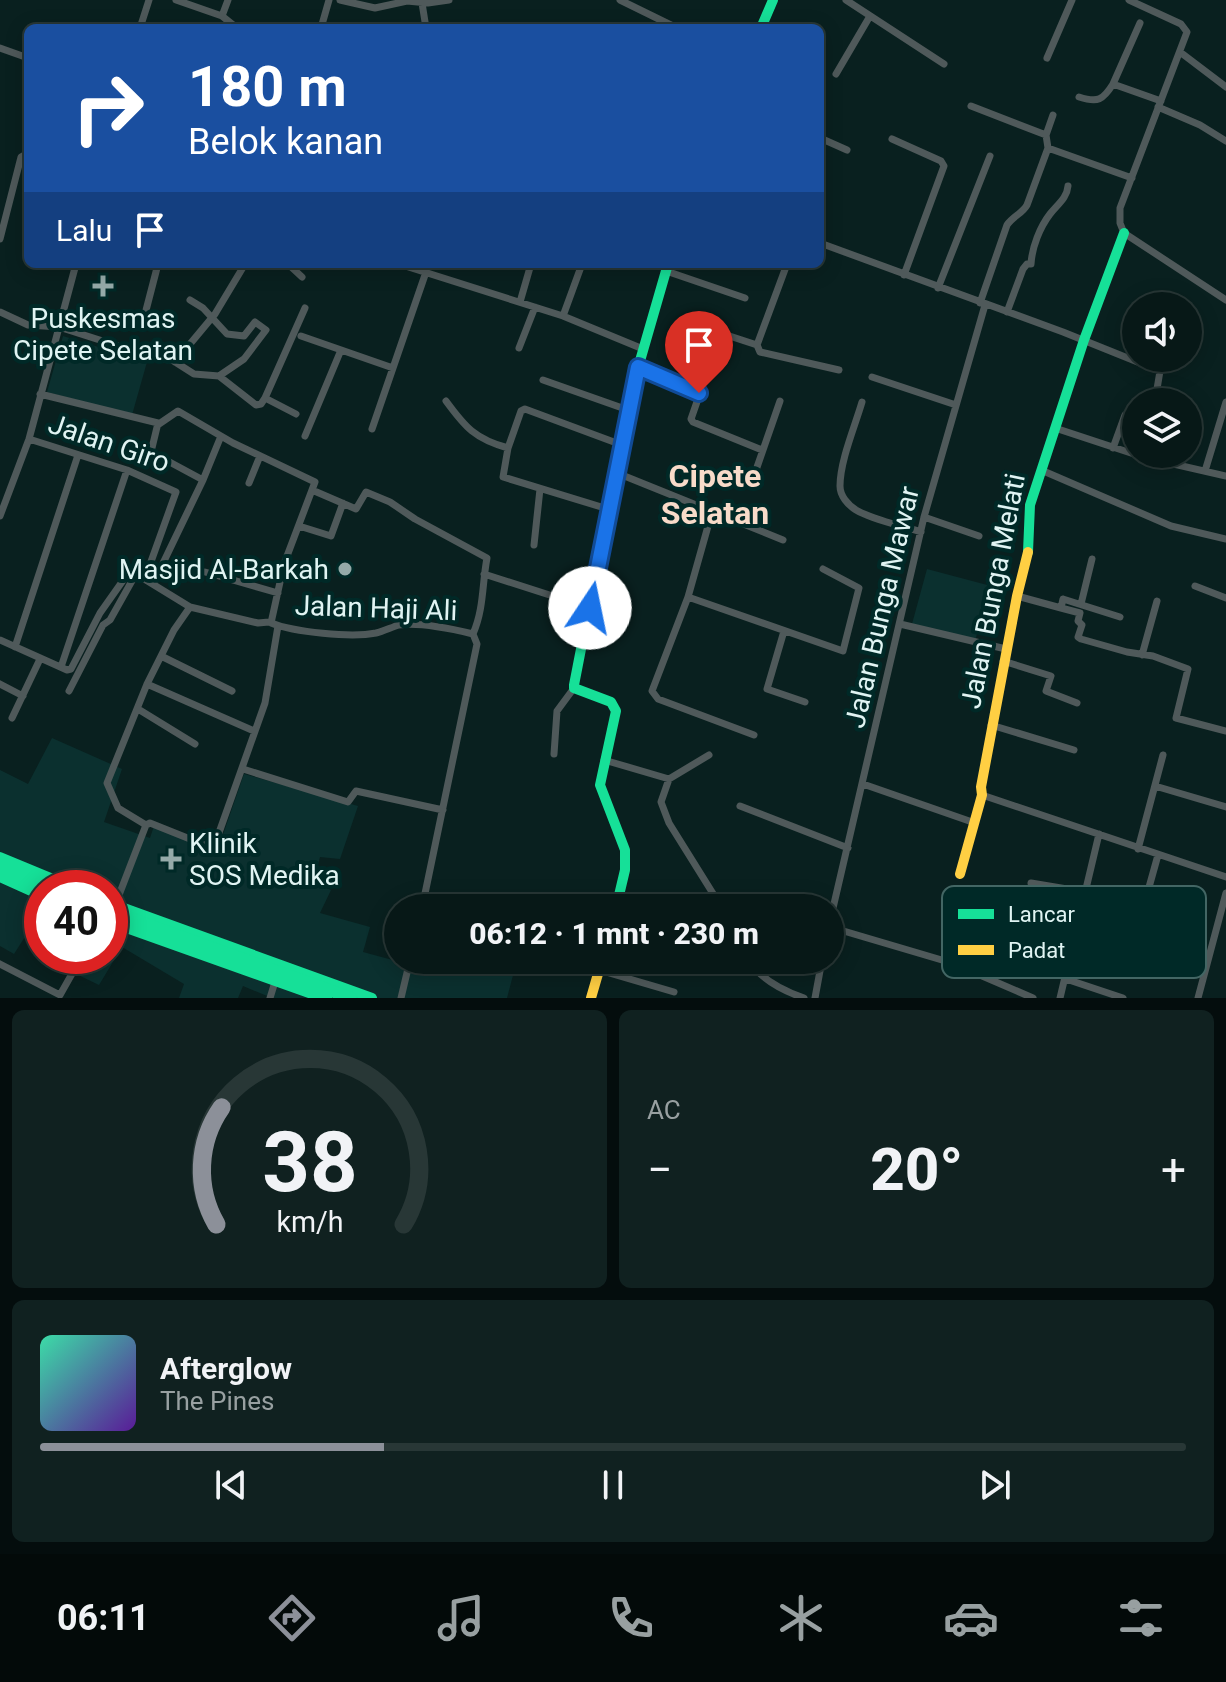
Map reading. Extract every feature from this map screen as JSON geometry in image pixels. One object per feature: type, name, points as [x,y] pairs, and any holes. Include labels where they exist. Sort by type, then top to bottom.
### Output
[{"type":"street","points":[[141,24],[149,0]]},
{"type":"street","points":[[176,0],[222,16],[232,24]]},
{"type":"street","points":[[222,16],[228,0]]},
{"type":"street","points":[[322,24],[329,0]]},
{"type":"street","points":[[340,0],[375,8],[407,1],[449,0]]},
{"type":"street","points":[[620,0],[669,24]]},
{"type":"street","points":[[763,24],[773,0]]},
{"type":"street","points":[[846,0],[944,64]]},
{"type":"street","points":[[1047,58],[1072,0]]},
{"type":"street","points":[[1129,0],[1184,26],[1187,32],[1120,208],[1120,223],[1124,233],[1226,300]]},
{"type":"street","points":[[422,3],[425,24]]},
{"type":"street","points":[[836,74],[870,16]]},
{"type":"street","points":[[1079,97],[1098,101],[1104,98],[1140,23]]},
{"type":"street","points":[[0,48],[24,57]]},
{"type":"street","points":[[1180,52],[1226,87]]},
{"type":"street","points":[[1113,84],[1160,104],[1226,141]]},
{"type":"street","points":[[971,106],[1046,135]]},
{"type":"street","points":[[1053,115],[1046,135],[1048,148],[1132,178]]},
{"type":"street","points":[[892,139],[941,161],[944,166],[904,275]]},
{"type":"street","points":[[824,140],[847,150]]},
{"type":"street","name":"Jalan Bunga Mawar","points":[[837,894],[924,517],[982,304],[1007,225],[1014,216],[1024,211],[1048,148]]},
{"type":"street","points":[[0,239],[21,157],[24,155]]},
{"type":"street","points":[[938,288],[990,156]]},
{"type":"street","points":[[1007,312],[1023,269],[1031,264],[1032,252],[1044,223],[1067,195],[1068,186]]},
{"type":"street","name":"Jalan Bunga Melati","points":[[960,874],[982,795],[1004,655],[1028,554],[1030,505],[1084,340],[1124,233]]},
{"type":"street","points":[[824,245],[1160,371],[1157,388]]},
{"type":"street","points":[[0,516],[29,439],[75,268]]},
{"type":"street","points":[[144,318],[157,268]]},
{"type":"street","points":[[175,362],[211,319],[243,268]]},
{"type":"street","points":[[292,268],[302,277]]},
{"type":"street","points":[[412,268],[563,316],[643,349]]},
{"type":"street","points":[[520,302],[530,268]]},
{"type":"street","points":[[563,316],[581,268]]},
{"type":"street","points":[[554,754],[557,711],[574,688],[628,410],[667,268]]},
{"type":"street","points":[[670,268],[745,298]]},
{"type":"street","points":[[786,268],[757,345],[760,352],[839,370]]},
{"type":"street","points":[[372,429],[426,272]]},
{"type":"street","points":[[190,300],[203,308],[227,334],[244,336],[255,322],[266,330],[244,359],[219,376]]},
{"type":"street","points":[[519,348],[535,307]]},
{"type":"street","points":[[0,312],[28,325],[59,327],[175,362],[194,374],[219,376],[253,404],[261,404],[305,308]]},
{"type":"street","points":[[702,327],[757,345]]},
{"type":"street","points":[[301,336],[393,368]]},
{"type":"street","points":[[305,436],[341,350]]},
{"type":"street","points":[[638,367],[697,391],[699,396],[691,419],[693,422],[762,450]]},
{"type":"street","points":[[872,377],[956,405]]},
{"type":"street","points":[[543,380],[628,410]]},
{"type":"street","points":[[40,394],[159,424]]},
{"type":"street","points":[[265,398],[296,414]]},
{"type":"street","points":[[446,401],[471,432],[508,448]]},
{"type":"street","points":[[755,473],[780,401]]},
{"type":"street","points":[[862,402],[842,472],[839,488],[842,496],[859,512],[921,532]]},
{"type":"street","points":[[1205,471],[1226,402]]},
{"type":"street","points":[[608,509],[503,477],[508,448],[521,411],[525,409],[622,445]]},
{"type":"street","points":[[203,480],[151,452],[159,424],[178,411],[221,436],[315,482],[312,490],[356,509],[366,492],[390,502],[487,558],[485,594],[473,634],[477,644],[425,894]]},
{"type":"street","points":[[1113,448],[1122,423]]},
{"type":"street","points":[[1055,428],[1122,450]]},
{"type":"street","points":[[153,584],[221,436]]},
{"type":"street","name":"Jalan Giro","points":[[29,439],[127,470],[175,489],[176,494],[148,570],[133,569],[129,572],[100,613],[71,669],[61,667]]},
{"type":"street","points":[[15,647],[78,455]]},
{"type":"street","points":[[249,483],[260,456]]},
{"type":"street","points":[[1196,468],[1226,476]]},
{"type":"street","points":[[0,640],[61,667],[127,470]]},
{"type":"street","points":[[1041,470],[1171,526],[1226,539]]},
{"type":"street","points":[[617,473],[783,540]]},
{"type":"street","points":[[534,545],[540,489]]},
{"type":"street","name":"Jalan Haji Ali","points":[[312,490],[284,564],[269,622],[292,630],[368,634],[399,625],[446,628],[473,634]]},
{"type":"street","points":[[299,526],[329,536],[333,533],[343,503]]},
{"type":"street","points":[[712,512],[688,597],[652,691],[653,695],[754,735]]},
{"type":"street","points":[[924,517],[979,536]]},
{"type":"street","points":[[1081,604],[1092,559]]},
{"type":"street","name":"Jalan Haji Ali","points":[[284,564],[327,575]]},
{"type":"street","points":[[688,597],[841,651],[859,588],[823,569]]},
{"type":"street","points":[[205,572],[278,593]]},
{"type":"street","points":[[484,574],[590,608]]},
{"type":"street","points":[[69,691],[103,625],[113,616],[133,579],[141,577],[190,607],[258,623],[269,622]]},
{"type":"street","points":[[1195,586],[1226,598]]},
{"type":"street","points":[[1017,596],[1080,613],[1078,621],[1082,625],[1078,637],[1083,640],[1153,656],[1188,669],[1176,718],[1226,731]]},
{"type":"street","points":[[1061,608],[1063,599],[1120,617]]},
{"type":"street","points":[[1142,655],[1157,601]]},
{"type":"street","points":[[128,871],[146,825],[118,808],[107,787],[115,757],[147,684],[190,607]]},
{"type":"street","points":[[900,624],[1004,655],[1051,676],[1046,691],[1077,703]]},
{"type":"street","name":"Jalan Haji Ali","points":[[146,825],[150,823],[213,846],[243,769],[268,690],[278,626]]},
{"type":"street","points":[[784,631],[767,689],[805,702]]},
{"type":"street","points":[[161,656],[232,691]]},
{"type":"street","points":[[12,718],[40,659]]},
{"type":"street","points":[[0,684],[23,696]]},
{"type":"street","points":[[147,684],[254,731]]},
{"type":"street","points":[[574,688],[611,702],[615,708],[616,717],[604,760],[601,793],[626,857],[619,894]]},
{"type":"street","points":[[138,709],[195,744]]},
{"type":"street","points":[[991,725],[1074,750]]},
{"type":"street","points":[[709,755],[669,779],[662,795],[663,811],[713,894]]},
{"type":"street","points":[[1138,849],[1163,755]]},
{"type":"street","points":[[604,760],[669,779]]},
{"type":"street","points":[[243,769],[348,802],[356,791],[443,810]]},
{"type":"street","points":[[863,784],[975,823]]},
{"type":"street","points":[[1155,786],[1226,807]]},
{"type":"street","points":[[982,795],[1226,877]]},
{"type":"street","points":[[740,806],[848,848]]},
{"type":"street","points":[[1086,886],[1099,834]]},
{"type":"street","points":[[1149,886],[1158,855]]},
{"type":"street","points":[[0,857],[31,870]]},
{"type":"street","points":[[0,867],[24,877]]},
{"type":"street","points":[[0,880],[24,890]]},
{"type":"street","points":[[1031,883],[1049,886]]},
{"type":"street","points":[[1206,968],[1226,893]]},
{"type":"street","points":[[128,919],[288,968],[372,998]]},
{"type":"street","points":[[128,920],[351,998]]},
{"type":"street","points":[[128,921],[312,998]]},
{"type":"street","points":[[128,921],[326,998]]},
{"type":"street","points":[[844,931],[942,960]]},
{"type":"street","points":[[0,964],[60,995],[72,974]]},
{"type":"street","points":[[270,998],[288,968]]},
{"type":"street","points":[[401,998],[407,974]]},
{"type":"street","points":[[591,998],[598,974]]},
{"type":"street","points":[[625,974],[674,992]]},
{"type":"street","points":[[762,974],[787,992],[804,998]]},
{"type":"street","points":[[815,998],[819,974]]},
{"type":"street","points":[[987,978],[1033,998]]},
{"type":"street","points":[[1198,998],[1203,978]]},
{"type":"street","points":[[1060,998],[1066,979],[1123,998]]},
{"type":"shaded area","points":[[63,336],[147,362],[132,415],[47,392]]},
{"type":"shaded area","points":[[927,569],[991,586],[975,641],[912,624]]},
{"type":"shaded area","points":[[52,738],[122,769],[104,822],[150,838],[154,826],[217,852],[244,774],[358,806],[340,859],[320,857],[313,883],[331,890],[320,913],[370,927],[363,952],[384,958],[384,974],[513,974],[507,998],[272,998],[243,986],[238,998],[179,998],[184,984],[128,951],[128,870],[24,870],[24,938],[14,954],[0,946],[0,770],[28,784]]},
{"type":"shaded area","points":[[76,974],[106,974],[99,985]]},
{"type":"traffic: fast","points":[[763,24],[773,0]]},
{"type":"traffic: fast","points":[[1028,552],[1030,505],[1084,340],[1124,233]]},
{"type":"traffic: fast","points":[[619,894],[625,870],[625,850],[600,785],[616,711],[611,702],[574,688],[574,685],[631,392],[667,268]]},
{"type":"traffic: fast","points":[[0,857],[31,870]]},
{"type":"traffic: fast","points":[[0,867],[24,877]]},
{"type":"traffic: fast","points":[[0,877],[24,888]]},
{"type":"traffic: fast","points":[[128,910],[372,998]]},
{"type":"traffic: fast","points":[[128,917],[351,998]]},
{"type":"traffic: fast","points":[[128,927],[326,998]]},
{"type":"traffic: slow","points":[[960,874],[982,795],[1017,596],[1028,552]]},
{"type":"traffic: slow","points":[[591,998],[598,974]]},
{"type":"place","name":"Puskesmas Cipete Selatan","points":[[103,286]]},
{"type":"place","name":"Masjid Al-Barkah","points":[[345,569]]},
{"type":"place","name":"Klinik SOS Medika","points":[[171,859]]},
{"type":"district","name":"Cipete Selatan","points":[[715,494]]},
{"type":"route","points":[[590,608],[638,367],[699,393]]}]
